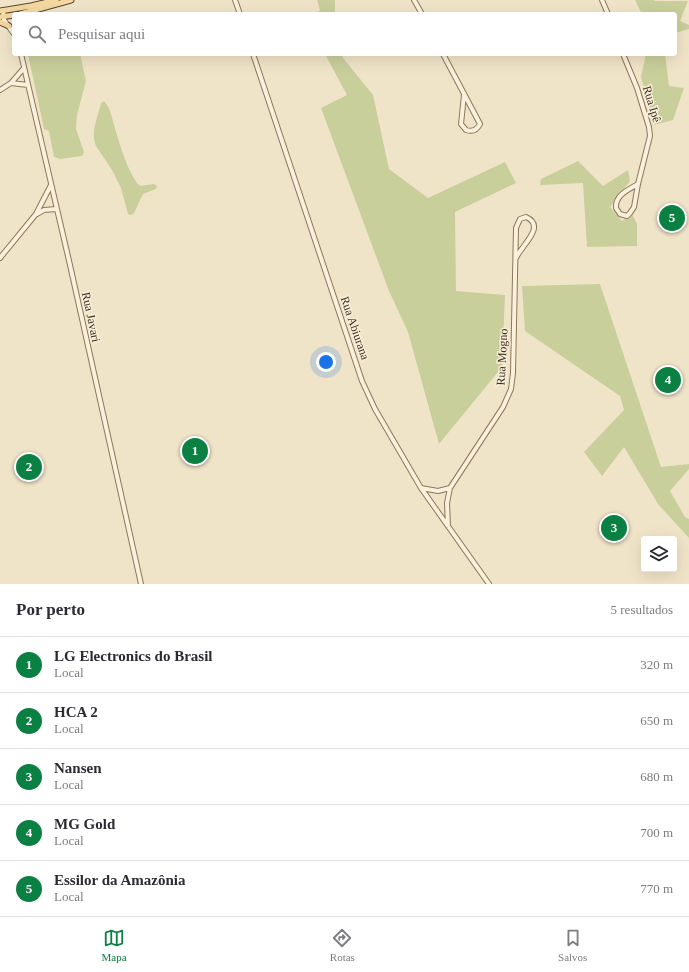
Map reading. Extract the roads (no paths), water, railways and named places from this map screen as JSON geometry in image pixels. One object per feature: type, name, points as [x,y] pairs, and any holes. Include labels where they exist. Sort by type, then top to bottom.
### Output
[{"type":"main road","points":[[2,10],[56,0]]},
{"type":"main road","points":[[33,12],[71,0]]},
{"type":"main road","points":[[1,19],[12,16]]},
{"type":"main road","points":[[1,19],[9,26]]},
{"type":"street","points":[[235,0],[239,12]]},
{"type":"street","points":[[414,0],[421,12]]},
{"type":"street","points":[[602,0],[607,12]]},
{"type":"street","points":[[18,8],[19,12]]},
{"type":"street","points":[[1,19],[2,10]]},
{"type":"street","points":[[9,26],[12,31]]},
{"type":"street","name":"Rua Javari","points":[[21,56],[141,584]]},
{"type":"street","name":"Rua Abiurana","points":[[254,56],[362,381],[375,409],[421,488],[489,584]]},
{"type":"street","points":[[444,56],[480,124],[476,130],[466,130],[461,124],[464,95]]},
{"type":"street","name":"Rua Ipê","points":[[624,56],[637,88],[650,131],[649,143],[633,210],[627,216],[617,212],[615,205],[619,197],[638,184]]},
{"type":"street","points":[[0,90],[11,83],[24,68]]},
{"type":"street","points":[[11,83],[28,85]]},
{"type":"street","points":[[0,258],[36,214],[51,185]]},
{"type":"street","points":[[36,214],[44,210],[56,210]]},
{"type":"street","name":"Rua Mogno","points":[[448,527],[447,508],[450,488],[503,407],[511,389],[513,373],[516,228],[520,219],[526,217],[533,222],[535,225],[535,230],[516,258]]},
{"type":"street","points":[[421,488],[438,491],[450,488]]},
{"type":"place","name":"Essilor da Amazônia","points":[[672,218]]},
{"type":"place","name":"MG Gold","points":[[668,380]]},
{"type":"place","name":"LG Electronics do Brasil","points":[[195,451]]},
{"type":"place","name":"HCA 2","points":[[29,467]]},
{"type":"place","name":"Nansen","points":[[614,528]]}]
